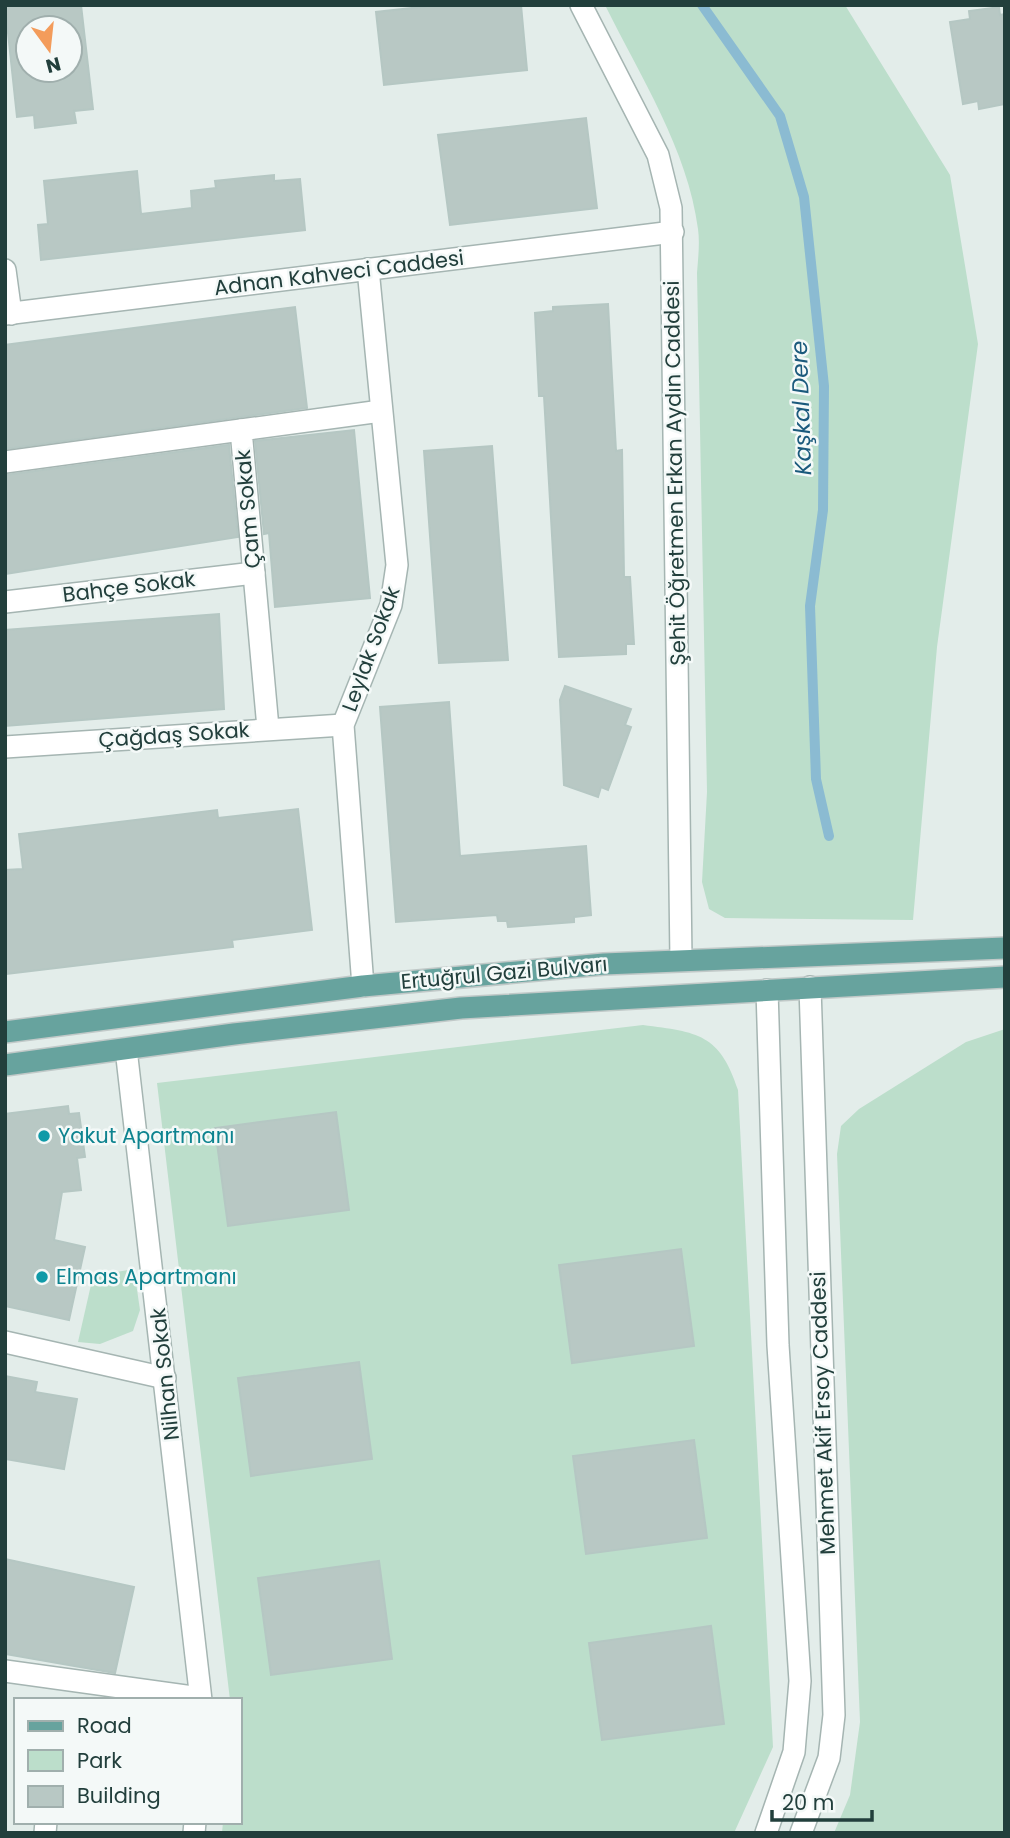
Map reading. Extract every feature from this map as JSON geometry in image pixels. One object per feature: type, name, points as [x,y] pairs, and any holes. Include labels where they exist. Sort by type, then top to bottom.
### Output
[{"type":"main road","name":"Ertuğrul Gazi Bulvarı","points":[[5,1032],[363,986],[604,964],[999,948]]},
{"type":"main road","name":"Ertuğrul Gazi Bulvarı","points":[[5,1065],[461,1008],[1005,977]]},
{"type":"street","name":"Şehit Öğretmen Erkan Aydın Caddesi","points":[[581,5],[659,155],[667,184],[673,232],[681,960]]},
{"type":"street","name":"Adnan Kahveci Caddesi","points":[[8,314],[673,232]]},
{"type":"street","points":[[5,270],[8,314]]},
{"type":"street","name":"Leylak Sokak","points":[[363,986],[343,725],[391,606],[397,565],[368,270]]},
{"type":"street","name":"Çam Sokak","points":[[268,728],[241,430],[381,411]]},
{"type":"street","points":[[5,462],[241,430]]},
{"type":"street","name":"Bahçe Sokak","points":[[5,602],[254,573]]},
{"type":"street","name":"Çağdaş Sokak","points":[[5,747],[343,725]]},
{"type":"street","name":"Mehmet Akif Ersoy Caddesi","points":[[801,1833],[829,1758],[834,1715],[810,987]]},
{"type":"street","name":"Mehmet Akif Ersoy Caddesi","points":[[766,1833],[794,1752],[800,1681],[778,1345],[767,990]]},
{"type":"street","name":"Nilhan Sokak","points":[[126,1049],[201,1698]]},
{"type":"street","points":[[5,1342],[165,1378]]},
{"type":"street","points":[[5,1671],[64,1691],[184,1698]]},
{"type":"green space","points":[[605,5],[845,5],[950,175],[978,344],[937,647],[913,920],[725,918],[709,909],[702,882],[707,792],[698,229],[693,200],[673,142]]},
{"type":"green space","points":[[643,1025],[692,1034],[715,1047],[723,1057],[738,1090],[773,1747],[734,1833],[222,1833],[223,1824],[242,1824],[242,1698],[230,1698],[157,1083]]},
{"type":"green space","points":[[1005,1029],[1005,1833],[834,1833],[850,1795],[860,1722],[837,1154],[841,1126],[859,1109],[966,1042]]},
{"type":"green space","points":[[134,1269],[140,1310],[133,1331],[100,1344],[78,1342],[93,1276]]},
{"type":"building","points":[[5,5],[81,5],[82,14],[14,14],[14,84],[84,84],[84,31],[93,109],[74,111],[76,123],[35,128],[34,115],[17,117]]},
{"type":"building","points":[[439,5],[521,5],[527,70],[384,85],[376,12]]},
{"type":"building","points":[[999,7],[1000,15],[1005,14],[1005,104],[979,109],[978,101],[963,104],[950,22],[970,19],[969,11]]},
{"type":"building","points":[[586,118],[597,208],[450,225],[438,135]]},
{"type":"building","points":[[137,171],[141,214],[192,208],[191,191],[216,188],[215,181],[274,175],[274,181],[300,179],[305,230],[41,260],[38,225],[48,224],[44,181]]},
{"type":"building","points":[[608,304],[616,451],[622,450],[624,577],[630,577],[634,644],[626,644],[626,654],[559,657],[544,396],[539,396],[535,313],[553,311],[553,307]]},
{"type":"building","points":[[295,307],[307,408],[5,449],[5,345]]},
{"type":"building","points":[[354,430],[370,598],[275,607],[269,533],[264,534],[255,441]]},
{"type":"building","points":[[229,445],[238,537],[5,574],[5,475]]},
{"type":"building","points":[[492,446],[508,660],[439,663],[424,451]]},
{"type":"building","points":[[219,614],[224,709],[5,726],[5,630]]},
{"type":"building","points":[[565,686],[631,709],[625,725],[631,727],[608,790],[601,787],[598,797],[564,785],[560,700]]},
{"type":"building","points":[[449,702],[460,856],[586,846],[591,915],[574,917],[574,922],[508,927],[507,921],[498,921],[497,915],[396,922],[380,707]]},
{"type":"building","points":[[298,809],[312,930],[232,940],[233,947],[5,974],[5,870],[23,869],[19,834],[217,810],[218,818]]},
{"type":"building","points":[[68,1106],[69,1114],[79,1113],[85,1157],[77,1158],[81,1190],[62,1192],[54,1240],[85,1247],[69,1320],[5,1306],[5,1114]]},
{"type":"building","points":[[336,1112],[349,1210],[228,1226],[215,1128]]},
{"type":"building","points":[[681,1249],[694,1346],[572,1363],[559,1265]]},
{"type":"building","points":[[359,1362],[372,1459],[251,1476],[238,1378]]},
{"type":"building","points":[[5,1376],[37,1382],[35,1392],[77,1399],[64,1469],[5,1459]]},
{"type":"building","points":[[694,1440],[707,1538],[586,1554],[573,1456]]},
{"type":"building","points":[[5,1559],[134,1587],[115,1673],[5,1654]]},
{"type":"building","points":[[379,1561],[392,1659],[271,1675],[258,1578]]},
{"type":"building","points":[[711,1626],[724,1724],[602,1740],[589,1643]]},
{"type":"waterway","name":"Kaşkal Dere","points":[[702,5],[780,116],[804,197],[824,386],[823,510],[810,606],[816,779],[829,836]]},
{"type":"place","name":"Yakut Apartmanı","points":[[44,1136]]},
{"type":"place","name":"Elmas Apartmanı","points":[[42,1277]]}]
